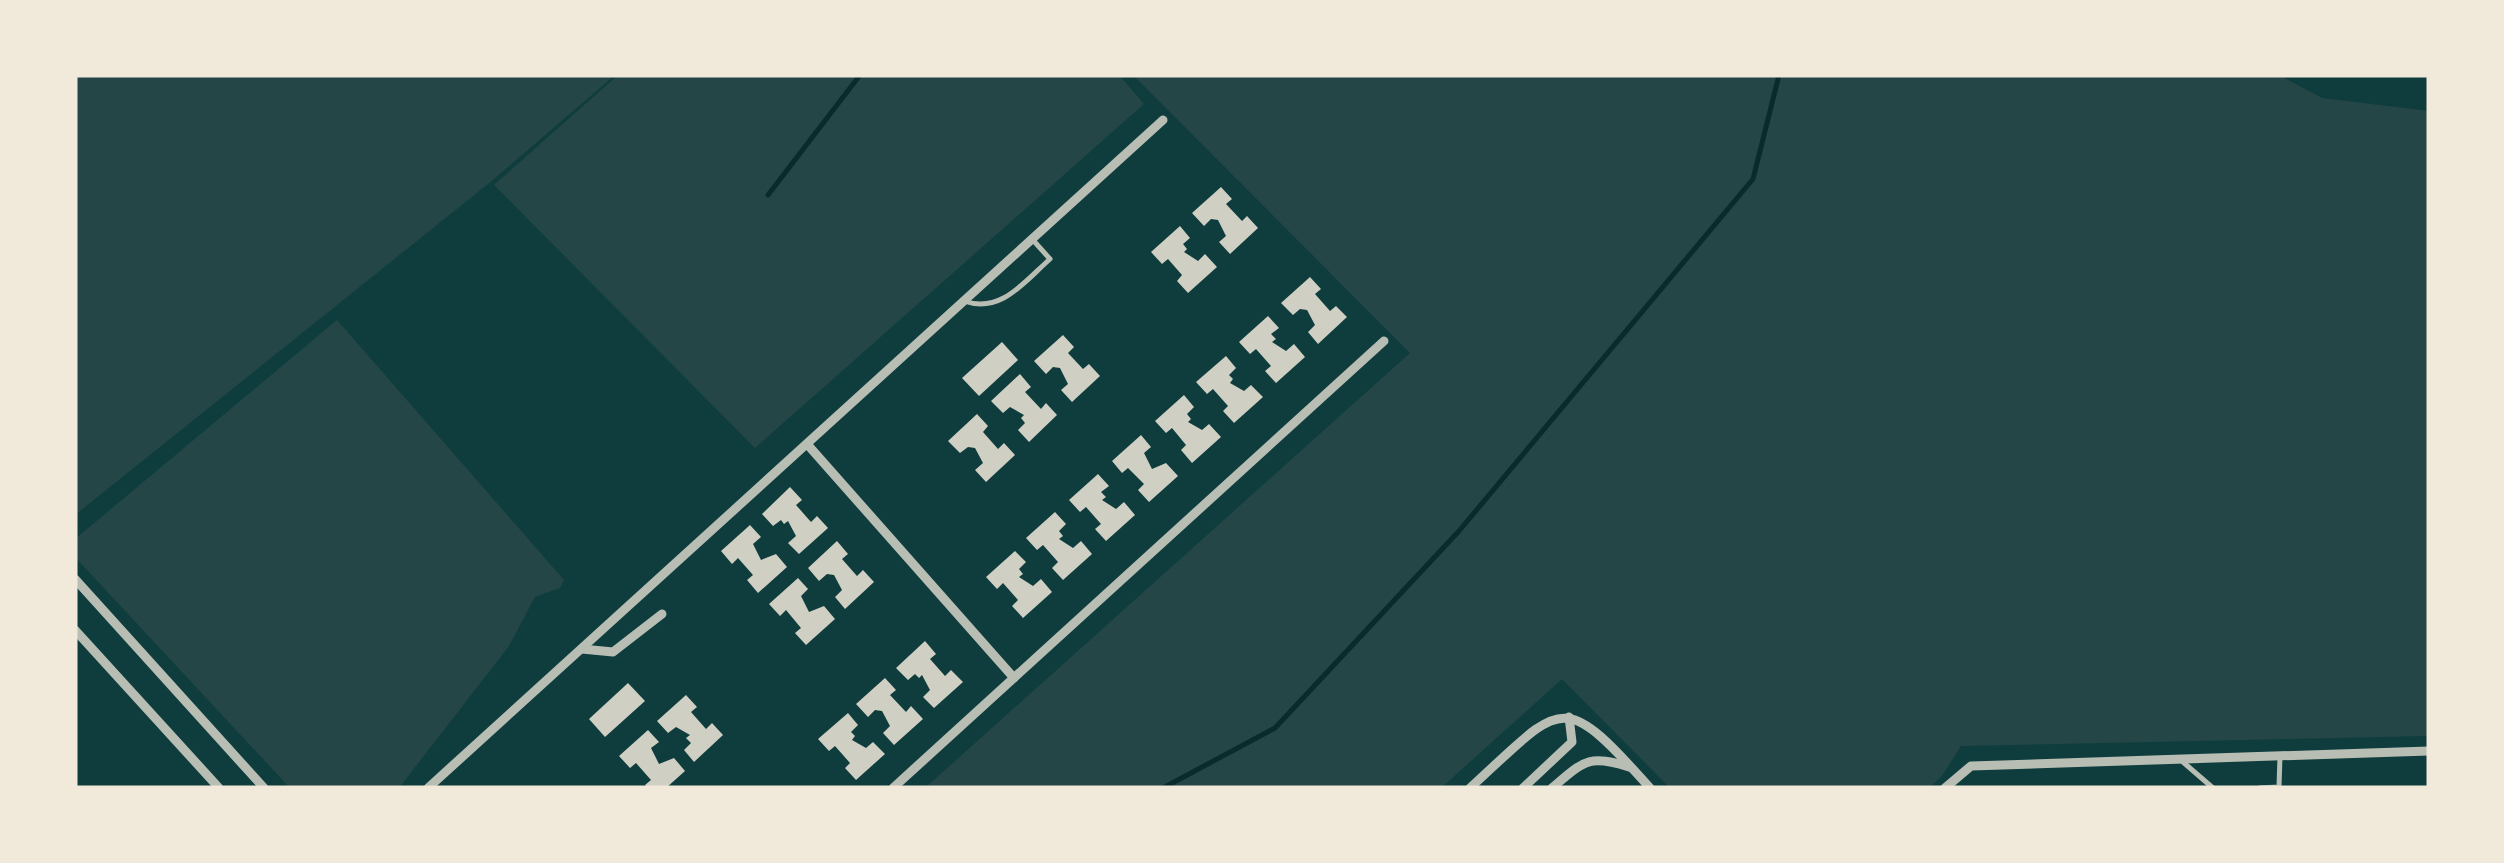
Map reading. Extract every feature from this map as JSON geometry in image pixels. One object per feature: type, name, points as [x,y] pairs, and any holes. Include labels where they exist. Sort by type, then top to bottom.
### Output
[{"type":"street","points":[[428,788],[1163,120]]},
{"type":"street","points":[[893,788],[1384,341]]},
{"type":"street","points":[[807,444],[1014,678]]},
{"type":"street","points":[[75,579],[264,788]]},
{"type":"street","points":[[582,649],[613,652],[662,614]]},
{"type":"street","points":[[75,630],[219,788]]},
{"type":"street","points":[[1470,788],[1536,728],[1556,717],[1568,717],[1606,737],[1650,788]]},
{"type":"street","points":[[1522,788],[1572,742],[1568,717]]},
{"type":"street","points":[[1946,788],[1971,766],[2429,751]]},
{"type":"street","points":[[1552,788],[1584,760],[1603,759],[1632,768]]},
{"type":"lane","points":[[964,301],[980,306],[1000,302],[1050,259],[1032,239]]},
{"type":"lane","points":[[2259,788],[2278,787],[2280,756]]},
{"type":"lane","points":[[2181,760],[2213,788]]},
{"type":"shaded area","points":[[75,75],[615,75],[493,180],[75,515]]},
{"type":"shaded area","points":[[618,75],[1119,75],[1144,104],[755,448],[494,185]]},
{"type":"shaded area","points":[[1133,75],[2279,75],[2322,98],[2429,111],[2429,736],[1961,746],[1942,776],[1929,788],[1670,788],[1562,679],[1441,788],[925,788],[1410,353]]},
{"type":"shaded area","points":[[337,320],[564,580],[560,588],[535,597],[509,646],[399,788],[290,788],[75,557],[75,539]]},
{"type":"building","points":[[1221,187],[1232,199],[1226,204],[1242,221],[1247,216],[1258,228],[1230,254],[1219,242],[1226,236],[1218,220],[1211,219],[1204,226],[1192,213]]},
{"type":"building","points":[[1180,226],[1190,238],[1183,244],[1187,249],[1184,252],[1198,261],[1205,254],[1217,267],[1188,293],[1177,281],[1182,275],[1168,259],[1162,264],[1151,252]]},
{"type":"building","points":[[1310,277],[1321,289],[1315,294],[1330,311],[1336,306],[1347,317],[1318,344],[1308,332],[1315,325],[1307,310],[1300,309],[1293,315],[1281,303]]},
{"type":"building","points":[[1268,316],[1279,328],[1271,334],[1276,339],[1272,342],[1286,351],[1294,344],[1305,357],[1276,383],[1265,371],[1271,366],[1256,349],[1250,354],[1239,342]]},
{"type":"building","points":[[1063,335],[1074,347],[1068,353],[1083,369],[1089,364],[1100,376],[1072,402],[1061,390],[1068,384],[1060,368],[1053,367],[1046,374],[1034,361]]},
{"type":"building","points":[[1002,342],[1018,360],[979,396],[962,378]]},
{"type":"building","points":[[1226,356],[1236,368],[1229,375],[1233,379],[1230,383],[1244,391],[1251,385],[1263,397],[1234,423],[1223,411],[1228,406],[1213,389],[1207,394],[1196,382]]},
{"type":"building","points":[[1020,374],[1031,387],[1025,392],[1041,409],[1046,403],[1057,415],[1029,442],[1018,430],[1025,423],[1021,418],[1024,415],[1010,407],[1003,413],[991,401]]},
{"type":"building","points":[[1184,395],[1194,407],[1187,414],[1191,419],[1188,422],[1202,430],[1209,424],[1221,437],[1192,463],[1181,450],[1186,445],[1172,428],[1166,433],[1155,421]]},
{"type":"building","points":[[977,414],[988,426],[983,432],[998,449],[1004,443],[1015,455],[986,482],[975,470],[983,463],[975,448],[968,447],[960,453],[948,441]]},
{"type":"building","points":[[1141,435],[1151,447],[1144,453],[1152,469],[1166,463],[1178,476],[1149,502],[1138,490],[1144,484],[1128,468],[1122,473],[1112,461]]},
{"type":"building","points":[[1098,474],[1109,486],[1101,492],[1106,497],[1102,500],[1116,509],[1124,502],[1135,515],[1106,541],[1095,529],[1101,524],[1086,507],[1080,512],[1069,500]]},
{"type":"building","points":[[790,487],[802,500],[796,505],[811,522],[817,516],[828,528],[799,554],[788,543],[796,536],[788,521],[784,524],[781,520],[773,526],[762,514]]},
{"type":"building","points":[[1055,512],[1066,524],[1059,531],[1063,536],[1059,539],[1073,548],[1081,541],[1092,554],[1063,580],[1052,568],[1058,562],[1043,545],[1037,550],[1026,538]]},
{"type":"building","points":[[750,525],[761,537],[753,544],[761,560],[776,554],[787,567],[758,593],[747,580],[753,575],[738,558],[732,564],[721,551]]},
{"type":"building","points":[[837,541],[848,554],[842,559],[857,576],[863,570],[874,582],[845,609],[835,597],[842,590],[834,575],[827,574],[819,581],[808,568]]},
{"type":"building","points":[[1015,551],[1026,562],[1019,569],[1023,574],[1019,577],[1033,586],[1041,579],[1052,592],[1023,618],[1012,606],[1018,600],[1003,583],[997,589],[986,577]]},
{"type":"building","points":[[798,578],[808,589],[801,596],[809,612],[824,606],[835,619],[806,645],[795,633],[801,628],[786,610],[780,616],[769,604]]},
{"type":"building","points":[[925,641],[936,654],[930,659],[945,676],[951,670],[963,682],[934,708],[923,697],[930,690],[922,675],[919,678],[915,674],[908,680],[896,668]]},
{"type":"building","points":[[885,678],[896,690],[890,695],[906,712],[911,706],[923,719],[894,745],[883,733],[890,726],[882,711],[875,710],[868,717],[856,704]]},
{"type":"building","points":[[628,683],[645,701],[605,737],[589,719]]},
{"type":"building","points":[[686,695],[697,707],[691,712],[706,729],[712,723],[723,735],[694,762],[684,750],[691,743],[686,738],[690,735],[676,727],[668,733],[657,721]]},
{"type":"building","points":[[848,713],[858,725],[851,732],[855,736],[852,740],[866,748],[873,742],[885,754],[856,780],[845,768],[850,763],[835,746],[829,751],[818,739]]},
{"type":"building","points":[[648,730],[659,742],[651,748],[659,764],[674,758],[685,771],[666,788],[648,788],[645,785],[651,780],[636,763],[630,768],[619,756]]},
{"type":"waterway","points":[[768,195],[860,75]]},
{"type":"waterway","points":[[1163,788],[1275,728],[1459,531],[1753,179],[1779,75]]}]
